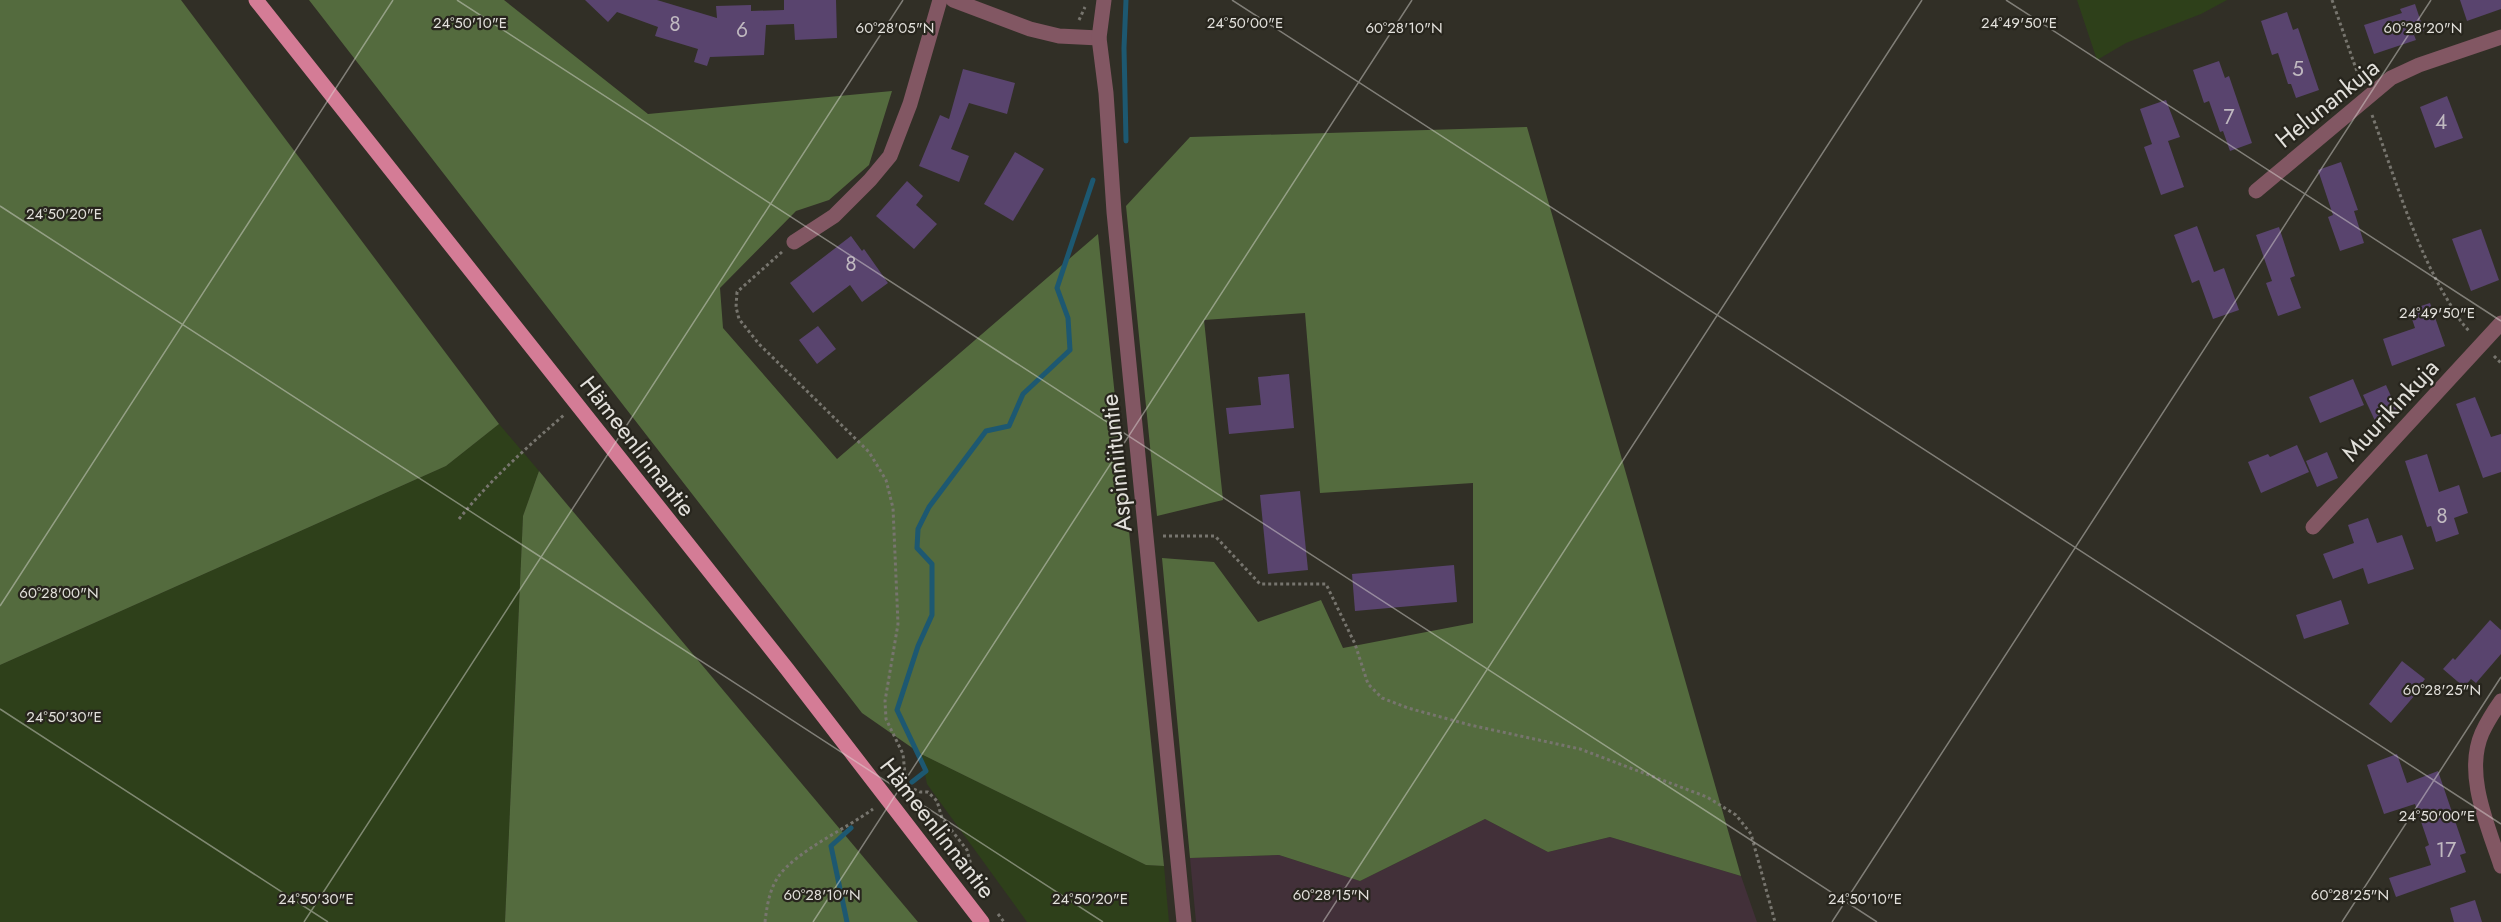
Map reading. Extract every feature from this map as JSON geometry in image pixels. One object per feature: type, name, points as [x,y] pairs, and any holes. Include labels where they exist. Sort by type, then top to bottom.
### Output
[{"type":"main road","name":"Hämeenlinnantie","points":[[256,0],[787,669],[982,922]]},
{"type":"street","points":[[794,242],[834,216],[890,156],[910,104],[940,0]]},
{"type":"street","points":[[953,0],[1030,29],[1059,36],[1100,38]]},
{"type":"street","name":"Aspinniituntie","points":[[1104,0],[1100,38],[1114,212],[1184,922]]},
{"type":"street","name":"Helunankuja","points":[[2256,191],[2391,78],[2419,65],[2501,37]]},
{"type":"street","name":"Muurikinkuja","points":[[2313,527],[2501,323]]},
{"type":"street","points":[[2501,701],[2481,735],[2476,766],[2481,802],[2501,866]]},
{"type":"path","points":[[2332,0],[2416,237],[2433,274],[2462,325],[2501,363]]},
{"type":"path","points":[[794,242],[737,292],[736,307],[739,319],[759,344],[869,452],[886,480],[893,508],[898,624],[885,701],[886,720],[903,754],[905,774],[903,784],[920,792],[928,792],[937,801],[942,818],[967,850],[977,888]]},
{"type":"path","points":[[459,519],[481,492],[522,451],[577,405]]},
{"type":"path","points":[[1146,536],[1215,536],[1260,584],[1326,584],[1355,644],[1368,684],[1382,698],[1408,708],[1470,725],[1580,749],[1707,797],[1736,815],[1751,834],[1774,922]]},
{"type":"path","points":[[765,922],[769,896],[778,877],[795,859],[873,809]]},
{"type":"path","points":[[997,914],[1004,922]]},
{"type":"shaded area","points":[[1485,819],[1548,852],[1610,837],[1741,876],[1757,922],[1196,922],[1190,858],[1279,855],[1360,881]]},
{"type":"green space","points":[[0,0],[181,0],[499,424],[446,466],[0,665]]},
{"type":"green space","points":[[309,0],[504,0],[648,114],[892,91],[869,165],[829,200],[796,211],[720,288],[723,328],[837,459],[1098,234],[1164,866],[1146,865],[921,754],[862,713]]},
{"type":"green space","points":[[2077,0],[2227,0],[2201,14],[2126,43],[2097,60]]},
{"type":"green space","points":[[1527,127],[1741,876],[1610,837],[1548,852],[1485,819],[1360,881],[1279,855],[1190,858],[1162,558],[1214,562],[1258,622],[1321,600],[1343,648],[1473,623],[1473,483],[1320,493],[1305,313],[1204,320],[1223,500],[1157,516],[1126,206],[1190,137]]},
{"type":"green space","points":[[499,424],[539,471],[523,516],[505,922],[0,922],[0,665],[446,466]]},
{"type":"green space","points":[[539,471],[918,922],[505,922],[523,516]]},
{"type":"green space","points":[[921,754],[1146,865],[1164,866],[1169,922],[1027,922],[927,784]]},
{"type":"building","points":[[585,0],[657,0],[717,18],[716,6],[751,5],[751,11],[784,10],[784,0],[836,0],[837,38],[795,40],[794,24],[766,25],[764,55],[710,57],[707,66],[694,62],[698,49],[655,36],[658,27],[617,12],[608,22]]},
{"type":"building","points":[[2460,0],[2501,0],[2501,9],[2467,21]]},
{"type":"building","points":[[2415,4],[2424,31],[2414,35],[2416,40],[2374,54],[2364,25],[2402,13],[2400,9]]},
{"type":"building","points":[[2287,12],[2293,30],[2298,28],[2319,90],[2296,98],[2291,84],[2288,84],[2278,53],[2272,55],[2261,21]]},
{"type":"building","points":[[2219,61],[2225,78],[2229,76],[2252,143],[2230,151],[2223,131],[2220,132],[2209,101],[2204,103],[2193,70]]},
{"type":"building","points":[[963,69],[1015,83],[1007,114],[969,103],[951,149],[969,156],[959,182],[919,166],[940,115],[949,119]]},
{"type":"building","points":[[2447,96],[2463,138],[2435,148],[2420,107]]},
{"type":"building","points":[[2166,100],[2180,137],[2168,141],[2184,187],[2161,195],[2144,147],[2152,144],[2140,109]]},
{"type":"building","points":[[1015,152],[1044,169],[1013,221],[984,204]]},
{"type":"building","points":[[2341,162],[2358,210],[2354,211],[2364,243],[2340,251],[2328,217],[2333,215],[2318,170]]},
{"type":"building","points":[[907,181],[923,196],[916,205],[937,224],[914,249],[876,216]]},
{"type":"building","points":[[2197,226],[2214,272],[2224,268],[2239,310],[2213,319],[2199,280],[2192,283],[2174,235]]},
{"type":"building","points":[[2279,227],[2295,276],[2290,278],[2301,308],[2278,316],[2266,283],[2272,281],[2256,235]]},
{"type":"building","points":[[2481,229],[2499,280],[2471,291],[2452,239]]},
{"type":"building","points":[[851,236],[862,251],[864,249],[888,283],[862,302],[850,285],[813,313],[790,283]]},
{"type":"building","points":[[2430,303],[2445,346],[2392,366],[2383,339],[2415,328],[2409,310]]},
{"type":"building","points":[[818,326],[836,349],[817,364],[799,340]]},
{"type":"building","points":[[1289,374],[1294,428],[1229,434],[1226,408],[1261,405],[1258,377]]},
{"type":"building","points":[[2353,379],[2364,405],[2320,423],[2309,397]]},
{"type":"building","points":[[2386,385],[2398,412],[2376,423],[2363,395]]},
{"type":"building","points":[[2475,397],[2491,437],[2501,434],[2501,472],[2483,478],[2456,404]]},
{"type":"building","points":[[2297,445],[2309,472],[2261,493],[2248,462],[2268,454],[2270,457]]},
{"type":"building","points":[[2327,452],[2338,478],[2317,487],[2306,461]]},
{"type":"building","points":[[2427,454],[2439,492],[2459,485],[2468,513],[2454,518],[2459,534],[2436,542],[2431,526],[2427,527],[2405,461]]},
{"type":"building","points":[[1300,491],[1308,570],[1268,574],[1260,495]]},
{"type":"building","points":[[2368,518],[2377,543],[2402,535],[2414,569],[2368,584],[2363,568],[2333,579],[2323,554],[2354,543],[2348,525]]},
{"type":"building","points":[[1454,565],[1457,602],[1355,611],[1352,574]]},
{"type":"building","points":[[2341,600],[2349,624],[2304,639],[2296,615]]},
{"type":"building","points":[[2490,620],[2501,630],[2501,654],[2476,683],[2471,679],[2464,687],[2443,669],[2453,658],[2455,660]]},
{"type":"building","points":[[2402,661],[2425,679],[2419,687],[2421,688],[2391,723],[2369,704]]},
{"type":"building","points":[[2397,754],[2407,783],[2438,771],[2466,853],[2460,855],[2466,872],[2396,897],[2389,878],[2431,865],[2425,847],[2429,845],[2415,804],[2384,814],[2367,765]]},
{"type":"building","points":[[2475,900],[2482,922],[2454,922],[2450,908]]},
{"type":"waterway","points":[[1126,0],[1124,48],[1126,141]]},
{"type":"waterway","points":[[912,782],[926,771],[897,710],[918,646],[932,615],[932,564],[917,548],[918,529],[929,507],[986,431],[1009,426],[1023,394],[1070,350],[1068,318],[1057,288],[1093,180]]},
{"type":"waterway","points":[[847,922],[831,846],[851,828]]}]
